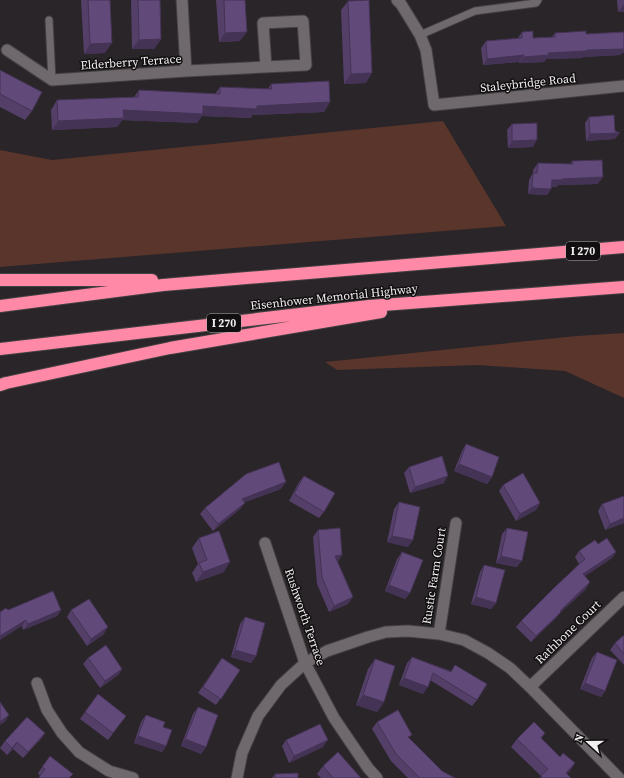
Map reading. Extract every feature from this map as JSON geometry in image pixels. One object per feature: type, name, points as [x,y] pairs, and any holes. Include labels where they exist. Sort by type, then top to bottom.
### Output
[{"type":"highway","name":"I 270","points":[[0,306],[163,285],[624,247]]},
{"type":"highway","points":[[0,280],[223,280]]},
{"type":"highway","name":"Eisenhower Memorial Highway","points":[[0,349],[369,306],[624,287]]},
{"type":"highway","points":[[0,385],[170,348],[449,301]]},
{"type":"street","points":[[182,0],[186,71]]},
{"type":"street","points":[[397,0],[411,19],[420,35]]},
{"type":"street","name":"Elderberry Terrace","points":[[52,80],[306,65],[303,21],[263,23],[266,67]]},
{"type":"street","name":"Staleybridge Road","points":[[420,35],[426,50],[434,105],[624,86]]},
{"type":"street","points":[[6,50],[52,80]]},
{"type":"street","name":"Rustic Farm Court","points":[[439,634],[456,523]]},
{"type":"street","name":"Rushworth Terrace","points":[[265,543],[305,663],[334,718],[368,768],[377,778]]},
{"type":"street","name":"Rathbone Court","points":[[530,687],[624,596]]},
{"type":"street","points":[[237,778],[242,753],[258,716],[281,685],[305,663],[327,651],[386,632],[439,634],[464,640],[488,653],[510,668],[530,687],[619,778]]},
{"type":"street","points":[[37,684],[47,710],[62,733],[79,752],[109,771],[133,778]]},
{"type":"lane","points":[[420,35],[475,11],[502,4],[536,3],[538,0]]},
{"type":"lane","points":[[49,20],[52,80]]},
{"type":"shaded area","points":[[443,121],[506,226],[0,267],[0,150],[52,160]]},
{"type":"shaded area","points":[[624,333],[624,398],[565,371],[477,365],[337,370],[325,362],[577,336]]},
{"type":"building","points":[[88,0],[110,0],[112,43],[90,44]]},
{"type":"building","points":[[138,0],[160,0],[161,39],[139,40]]},
{"type":"building","points":[[224,0],[245,0],[247,32],[225,33]]},
{"type":"building","points":[[369,0],[372,73],[351,74],[348,1]]},
{"type":"building","points":[[533,31],[533,38],[555,37],[555,33],[586,31],[586,34],[624,32],[624,49],[587,50],[548,53],[549,55],[524,57],[524,55],[487,59],[486,41],[522,38],[522,32]]},
{"type":"building","points":[[0,70],[42,92],[32,111],[0,94]]},
{"type":"building","points":[[329,81],[330,102],[257,106],[257,109],[203,106],[203,114],[123,110],[124,118],[58,121],[57,100],[138,97],[139,90],[220,94],[220,87],[272,89],[271,84]]},
{"type":"building","points":[[614,115],[615,131],[620,133],[590,134],[589,117]]},
{"type":"building","points":[[537,123],[537,140],[512,141],[512,124]]},
{"type":"building","points":[[602,160],[603,177],[552,180],[551,189],[532,188],[533,173],[537,173],[538,163],[573,164],[572,161]]},
{"type":"building","points":[[466,444],[499,457],[492,477],[459,464]]},
{"type":"building","points":[[442,456],[448,476],[415,487],[409,467]]},
{"type":"building","points":[[279,462],[286,482],[242,499],[245,503],[218,524],[205,508],[246,474]]},
{"type":"building","points":[[523,473],[540,503],[520,514],[503,485]]},
{"type":"building","points":[[304,476],[335,493],[324,512],[294,494]]},
{"type":"building","points":[[624,496],[624,518],[610,524],[602,504]]},
{"type":"building","points":[[399,502],[420,507],[413,540],[392,536]]},
{"type":"building","points":[[340,528],[342,555],[335,556],[353,597],[334,606],[322,577],[318,530]]},
{"type":"building","points":[[507,528],[528,532],[522,561],[501,556]]},
{"type":"building","points":[[219,531],[230,562],[203,572],[199,563],[207,560],[199,538]]},
{"type":"building","points":[[607,538],[616,552],[583,574],[590,582],[536,636],[521,621],[585,559],[579,551],[595,540],[598,544]]},
{"type":"building","points":[[402,552],[423,560],[410,593],[389,585]]},
{"type":"building","points":[[484,565],[505,570],[496,603],[476,597]]},
{"type":"building","points":[[53,591],[61,610],[28,624],[26,620],[0,636],[0,612],[6,608],[8,610]]},
{"type":"building","points":[[89,599],[108,627],[91,639],[71,610]]},
{"type":"building","points":[[245,617],[265,623],[256,656],[235,650]]},
{"type":"building","points":[[624,635],[624,654],[615,643]]},
{"type":"building","points":[[106,645],[122,669],[105,681],[88,658]]},
{"type":"building","points":[[597,652],[617,660],[605,691],[585,683]]},
{"type":"building","points":[[412,657],[451,672],[455,665],[487,684],[477,700],[433,673],[428,687],[404,678]]},
{"type":"building","points":[[222,658],[240,670],[221,699],[203,687]]},
{"type":"building","points":[[375,659],[395,666],[384,702],[363,695]]},
{"type":"building","points":[[98,694],[126,716],[113,733],[85,712]]},
{"type":"building","points":[[0,702],[9,715],[0,722]]},
{"type":"building","points":[[198,707],[218,715],[206,747],[185,739]]},
{"type":"building","points":[[398,710],[412,735],[408,737],[442,771],[455,778],[420,778],[396,754],[377,722]]},
{"type":"building","points":[[146,715],[165,722],[163,727],[172,730],[166,746],[138,736]]},
{"type":"building","points":[[27,717],[45,733],[28,752],[17,742],[12,748],[5,741]]},
{"type":"building","points":[[534,722],[545,733],[541,738],[560,757],[563,753],[575,763],[566,773],[571,778],[543,778],[541,776],[548,769],[517,739]]},
{"type":"building","points":[[320,724],[328,740],[294,756],[286,740]]},
{"type":"building","points":[[338,752],[361,778],[333,778],[323,766]]},
{"type":"building","points":[[50,756],[73,774],[69,778],[39,777],[45,769],[42,767]]},
{"type":"building","points":[[298,773],[298,778],[275,778],[275,774]]}]
